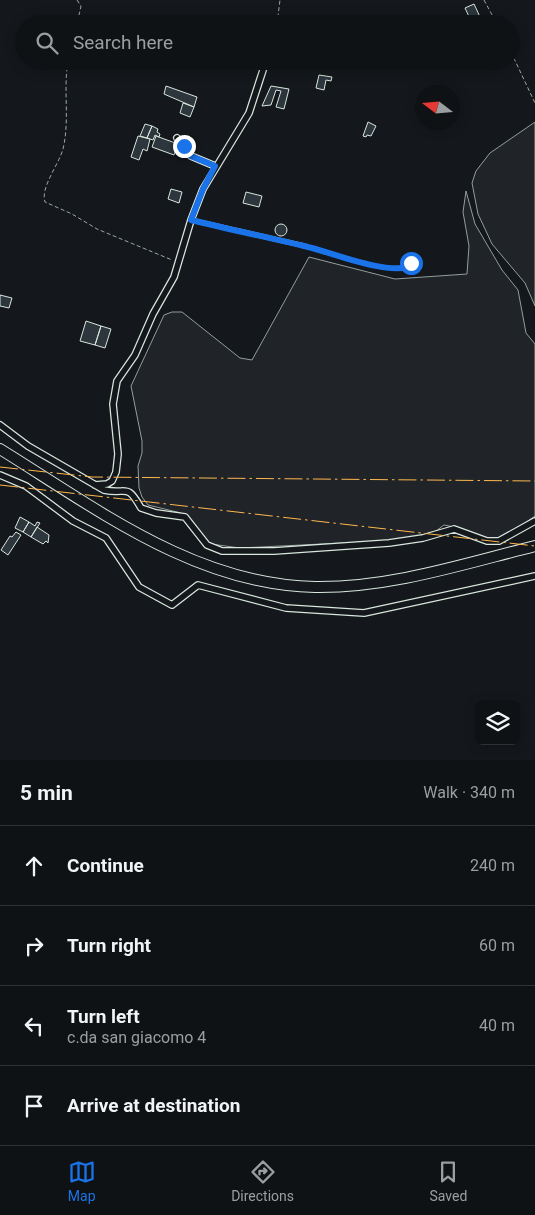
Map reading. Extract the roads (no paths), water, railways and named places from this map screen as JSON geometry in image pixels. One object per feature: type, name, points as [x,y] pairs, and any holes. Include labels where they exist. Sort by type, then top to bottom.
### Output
[{"type":"highway","points":[[0,449],[104,514],[172,552],[209,567],[268,582],[314,587],[372,583],[422,574],[535,546]]},
{"type":"street","points":[[95,485],[108,484],[112,481],[116,472],[118,454],[113,404],[117,381],[135,355],[153,314],[174,277],[192,211],[215,166],[249,114],[263,70]]},
{"type":"street","points":[[178,138],[191,156],[215,166]]},
{"type":"street","points":[[0,425],[28,446],[95,485],[109,491],[125,490],[132,493],[141,508],[156,513],[184,517],[207,545],[222,551],[274,551],[389,543],[423,538],[454,529],[487,541],[499,541],[535,522]]},
{"type":"street","points":[[0,474],[26,486],[36,497],[73,521],[106,538],[139,587],[172,605],[198,585],[286,608],[364,613],[535,576]]},
{"type":"lane","points":[[191,220],[305,246]]}]
